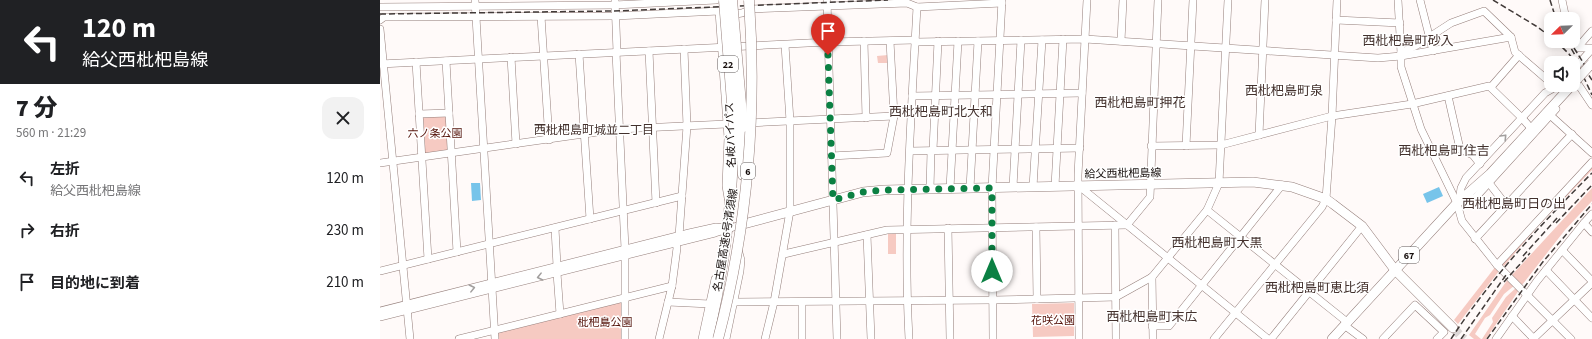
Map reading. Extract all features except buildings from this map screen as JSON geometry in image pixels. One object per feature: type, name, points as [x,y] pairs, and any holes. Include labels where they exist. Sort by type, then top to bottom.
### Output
[{"type":"highway","name":"名岐バイパス","points":[[719,339],[730,299],[740,224],[743,184],[734,126],[724,0]]},
{"type":"highway","name":"名岐バイパス","points":[[708,339],[721,268],[733,174],[734,126],[732,0]]},
{"type":"highway","name":"名古屋高速6号清須線","points":[[712,339],[732,251],[742,167],[746,82],[743,0]]},
{"type":"highway","name":"名古屋高速6号清須線","points":[[719,339],[731,288],[737,252],[748,165],[752,88],[750,5]]},
{"type":"main road","name":"67","points":[[1580,77],[1592,64]]},
{"type":"main road","name":"67","points":[[1332,339],[1395,270],[1548,114],[1567,92]]},
{"type":"main road","name":"給父西枇杷島線","points":[[740,224],[874,191],[1253,182],[1282,185],[1326,199],[1362,226],[1395,270],[1453,328]]},
{"type":"street","points":[[380,7],[475,3],[585,3],[716,0]]},
{"type":"street","points":[[1079,339],[1079,186],[1087,0]]},
{"type":"street","points":[[1121,41],[1123,0]]},
{"type":"street","points":[[784,254],[887,230],[1127,225],[1149,199],[1158,0]]},
{"type":"street","points":[[1186,146],[1193,0]]},
{"type":"street","points":[[735,302],[949,301],[1116,297],[1152,277],[1207,210],[1219,183],[1228,0]]},
{"type":"street","points":[[1259,135],[1265,0]]},
{"type":"street","points":[[1214,339],[1322,207],[1326,199],[1332,116],[1336,0]]},
{"type":"street","points":[[1398,0],[1401,67],[1412,104],[1421,129],[1461,201]]},
{"type":"street","points":[[1420,0],[1433,51]]},
{"type":"street","points":[[1562,0],[1565,12]]},
{"type":"street","points":[[720,16],[736,15],[750,5],[907,3],[917,7],[1002,1],[992,188],[993,339]]},
{"type":"street","points":[[615,2],[625,253],[625,339]]},
{"type":"street","points":[[475,3],[495,339]]},
{"type":"street","points":[[827,4],[837,339]]},
{"type":"street","points":[[743,184],[749,179],[750,176],[753,123],[754,46],[750,5]]},
{"type":"street","points":[[909,339],[907,301],[907,229],[917,7]]},
{"type":"street","points":[[380,20],[384,17],[615,16],[719,11],[722,47],[734,126]]},
{"type":"street","points":[[1401,55],[1430,38],[1451,23],[1484,11],[1511,36],[1518,55],[1544,76]]},
{"type":"street","points":[[541,16],[549,140]]},
{"type":"street","points":[[1336,20],[1400,23]]},
{"type":"street","points":[[380,29],[383,97],[394,162],[410,339]]},
{"type":"street","points":[[1580,45],[1592,31]]},
{"type":"street","points":[[382,64],[828,42],[938,42],[1063,39],[1121,41],[1378,58],[1433,51],[1511,36]]},
{"type":"street","points":[[1055,186],[1063,39]]},
{"type":"street","points":[[1013,187],[1021,40]]},
{"type":"street","points":[[1034,187],[1042,40]]},
{"type":"street","points":[[864,41],[866,118]]},
{"type":"street","points":[[831,156],[887,153],[894,116],[890,41]]},
{"type":"street","points":[[950,188],[958,41]]},
{"type":"street","points":[[970,188],[978,41]]},
{"type":"street","points":[[930,189],[938,42]]},
{"type":"street","points":[[765,339],[784,254],[790,211],[790,121],[785,44]]},
{"type":"street","points":[[1579,48],[1592,49]]},
{"type":"street","points":[[659,339],[672,286],[682,196],[687,126],[684,49]]},
{"type":"street","points":[[1580,62],[1592,49]]},
{"type":"street","points":[[649,51],[656,202]]},
{"type":"street","points":[[579,54],[590,219]]},
{"type":"street","points":[[1491,88],[1518,55]]},
{"type":"street","points":[[511,57],[516,144]]},
{"type":"street","points":[[446,60],[457,252]]},
{"type":"street","points":[[416,62],[428,260]]},
{"type":"street","points":[[1151,146],[1221,145],[1332,116],[1412,104],[1489,86],[1522,118],[1532,130]]},
{"type":"street","points":[[1580,91],[1592,105]]},
{"type":"street","points":[[1546,92],[1464,181],[1461,188],[1462,221],[1475,239],[1498,265],[1571,339]]},
{"type":"street","points":[[912,96],[1082,93]]},
{"type":"street","points":[[1448,96],[1460,150],[1473,155],[1480,164]]},
{"type":"street","points":[[419,114],[449,113]]},
{"type":"street","points":[[1461,201],[1474,199],[1532,130],[1548,114],[1592,153]]},
{"type":"street","points":[[380,163],[619,130],[687,126],[734,126],[753,123],[894,116]]},
{"type":"street","points":[[1475,239],[1572,134]]},
{"type":"street","points":[[910,151],[1080,148]]},
{"type":"street","points":[[1498,265],[1592,162]]},
{"type":"street","points":[[1489,182],[1506,205]]},
{"type":"street","points":[[1152,326],[1169,326],[1282,185]]},
{"type":"street","points":[[1079,186],[1269,339],[1362,226]]},
{"type":"street","points":[[380,272],[682,196]]},
{"type":"street","points":[[1207,210],[1309,292],[1363,339]]},
{"type":"street","points":[[1496,339],[1527,294],[1592,214]]},
{"type":"street","points":[[1584,223],[1592,232]]},
{"type":"street","points":[[380,311],[407,307],[678,239],[715,233],[740,224]]},
{"type":"street","points":[[1115,225],[1116,339]]},
{"type":"street","points":[[1036,227],[1037,299]]},
{"type":"street","points":[[555,228],[560,314]]},
{"type":"street","points":[[948,228],[950,339]]},
{"type":"street","points":[[867,235],[872,339]]},
{"type":"street","points":[[726,339],[735,302],[741,260],[737,245]]},
{"type":"street","points":[[1512,316],[1533,339],[1592,282],[1562,250]]},
{"type":"street","points":[[702,339],[716,279],[721,268]]},
{"type":"street","points":[[1546,270],[1592,318]]},
{"type":"street","points":[[1152,277],[1153,339]]},
{"type":"street","points":[[459,339],[672,286]]},
{"type":"street","points":[[668,302],[710,304]]},
{"type":"street","points":[[802,302],[802,339]]},
{"type":"street","points":[[1383,339],[1415,305],[1444,332],[1437,339]]},
{"type":"street","points":[[380,318],[407,307]]},
{"type":"green space","points":[[888,55],[889,63],[878,63],[877,56]]},
{"type":"green space","name":"六ノ条公園","points":[[446,114],[450,150],[425,155],[423,116]]},
{"type":"green space","points":[[1592,164],[1592,170],[1539,225],[1504,266],[1501,263]]},
{"type":"green space","points":[[1592,188],[1592,201],[1565,230],[1522,285],[1512,275]]},
{"type":"green space","points":[[888,232],[896,232],[896,254],[888,254]]},
{"type":"green space","points":[[1496,266],[1499,271],[1458,324],[1454,320]]},
{"type":"green space","points":[[1508,279],[1515,285],[1504,294],[1490,315],[1485,318],[1475,334],[1481,339],[1474,339],[1469,335]]},
{"type":"green space","points":[[1517,287],[1519,290],[1486,339],[1482,339],[1493,322],[1492,318],[1506,297]]},
{"type":"green space","name":"枇杷島公園","points":[[620,301],[623,304],[622,339],[498,339],[499,332]]},
{"type":"green space","name":"花咲公園","points":[[1074,303],[1074,336],[1033,337],[1032,304]]},
{"type":"water","points":[[471,183],[480,183],[481,200],[472,201]]},
{"type":"water","points":[[1439,187],[1443,196],[1427,203],[1423,194]]},
{"type":"tunnel","points":[[1453,328],[1464,339]]},
{"type":"railway","points":[[380,14],[614,11],[888,0]]},
{"type":"railway","points":[[1493,0],[1544,32]]},
{"type":"railway","points":[[1550,0],[1554,12]]},
{"type":"railway","points":[[1563,48],[1580,69],[1592,95]]},
{"type":"railway","points":[[1571,48],[1575,55]]},
{"type":"railway","points":[[1574,48],[1589,72]]},
{"type":"railway","points":[[1584,68],[1592,80]]},
{"type":"railway","points":[[1451,339],[1466,316],[1517,252],[1592,173]]},
{"type":"railway","points":[[1556,223],[1592,185]]},
{"type":"railway","points":[[1487,339],[1542,263],[1592,204]]},
{"type":"railway","points":[[1523,256],[1558,217]]},
{"type":"railway","points":[[1504,282],[1530,253]]},
{"type":"railway","points":[[1461,339],[1506,275]]},
{"type":"district","name":"西枇杷島町砂入","points":[[1408,40]]},
{"type":"district","name":"西枇杷島町泉","points":[[1284,90]]},
{"type":"district","name":"西枇杷島町押花","points":[[1140,102]]},
{"type":"district","name":"西枇杷島町北大和","points":[[941,111]]},
{"type":"district","name":"西枇杷島町城並二丁目","points":[[594,130]]},
{"type":"district","name":"西枇杷島町住吉","points":[[1444,150]]},
{"type":"district","name":"西枇杷島町日の出","points":[[1514,203]]},
{"type":"district","name":"西枇杷島町大黒","points":[[1217,242]]},
{"type":"district","name":"西枇杷島町恵比須","points":[[1317,287]]},
{"type":"district","name":"西枇杷島町末広","points":[[1152,316]]},
{"type":"route","points":[[828,55],[833,200],[863,192],[884,190],[992,188],[992,271]]}]
